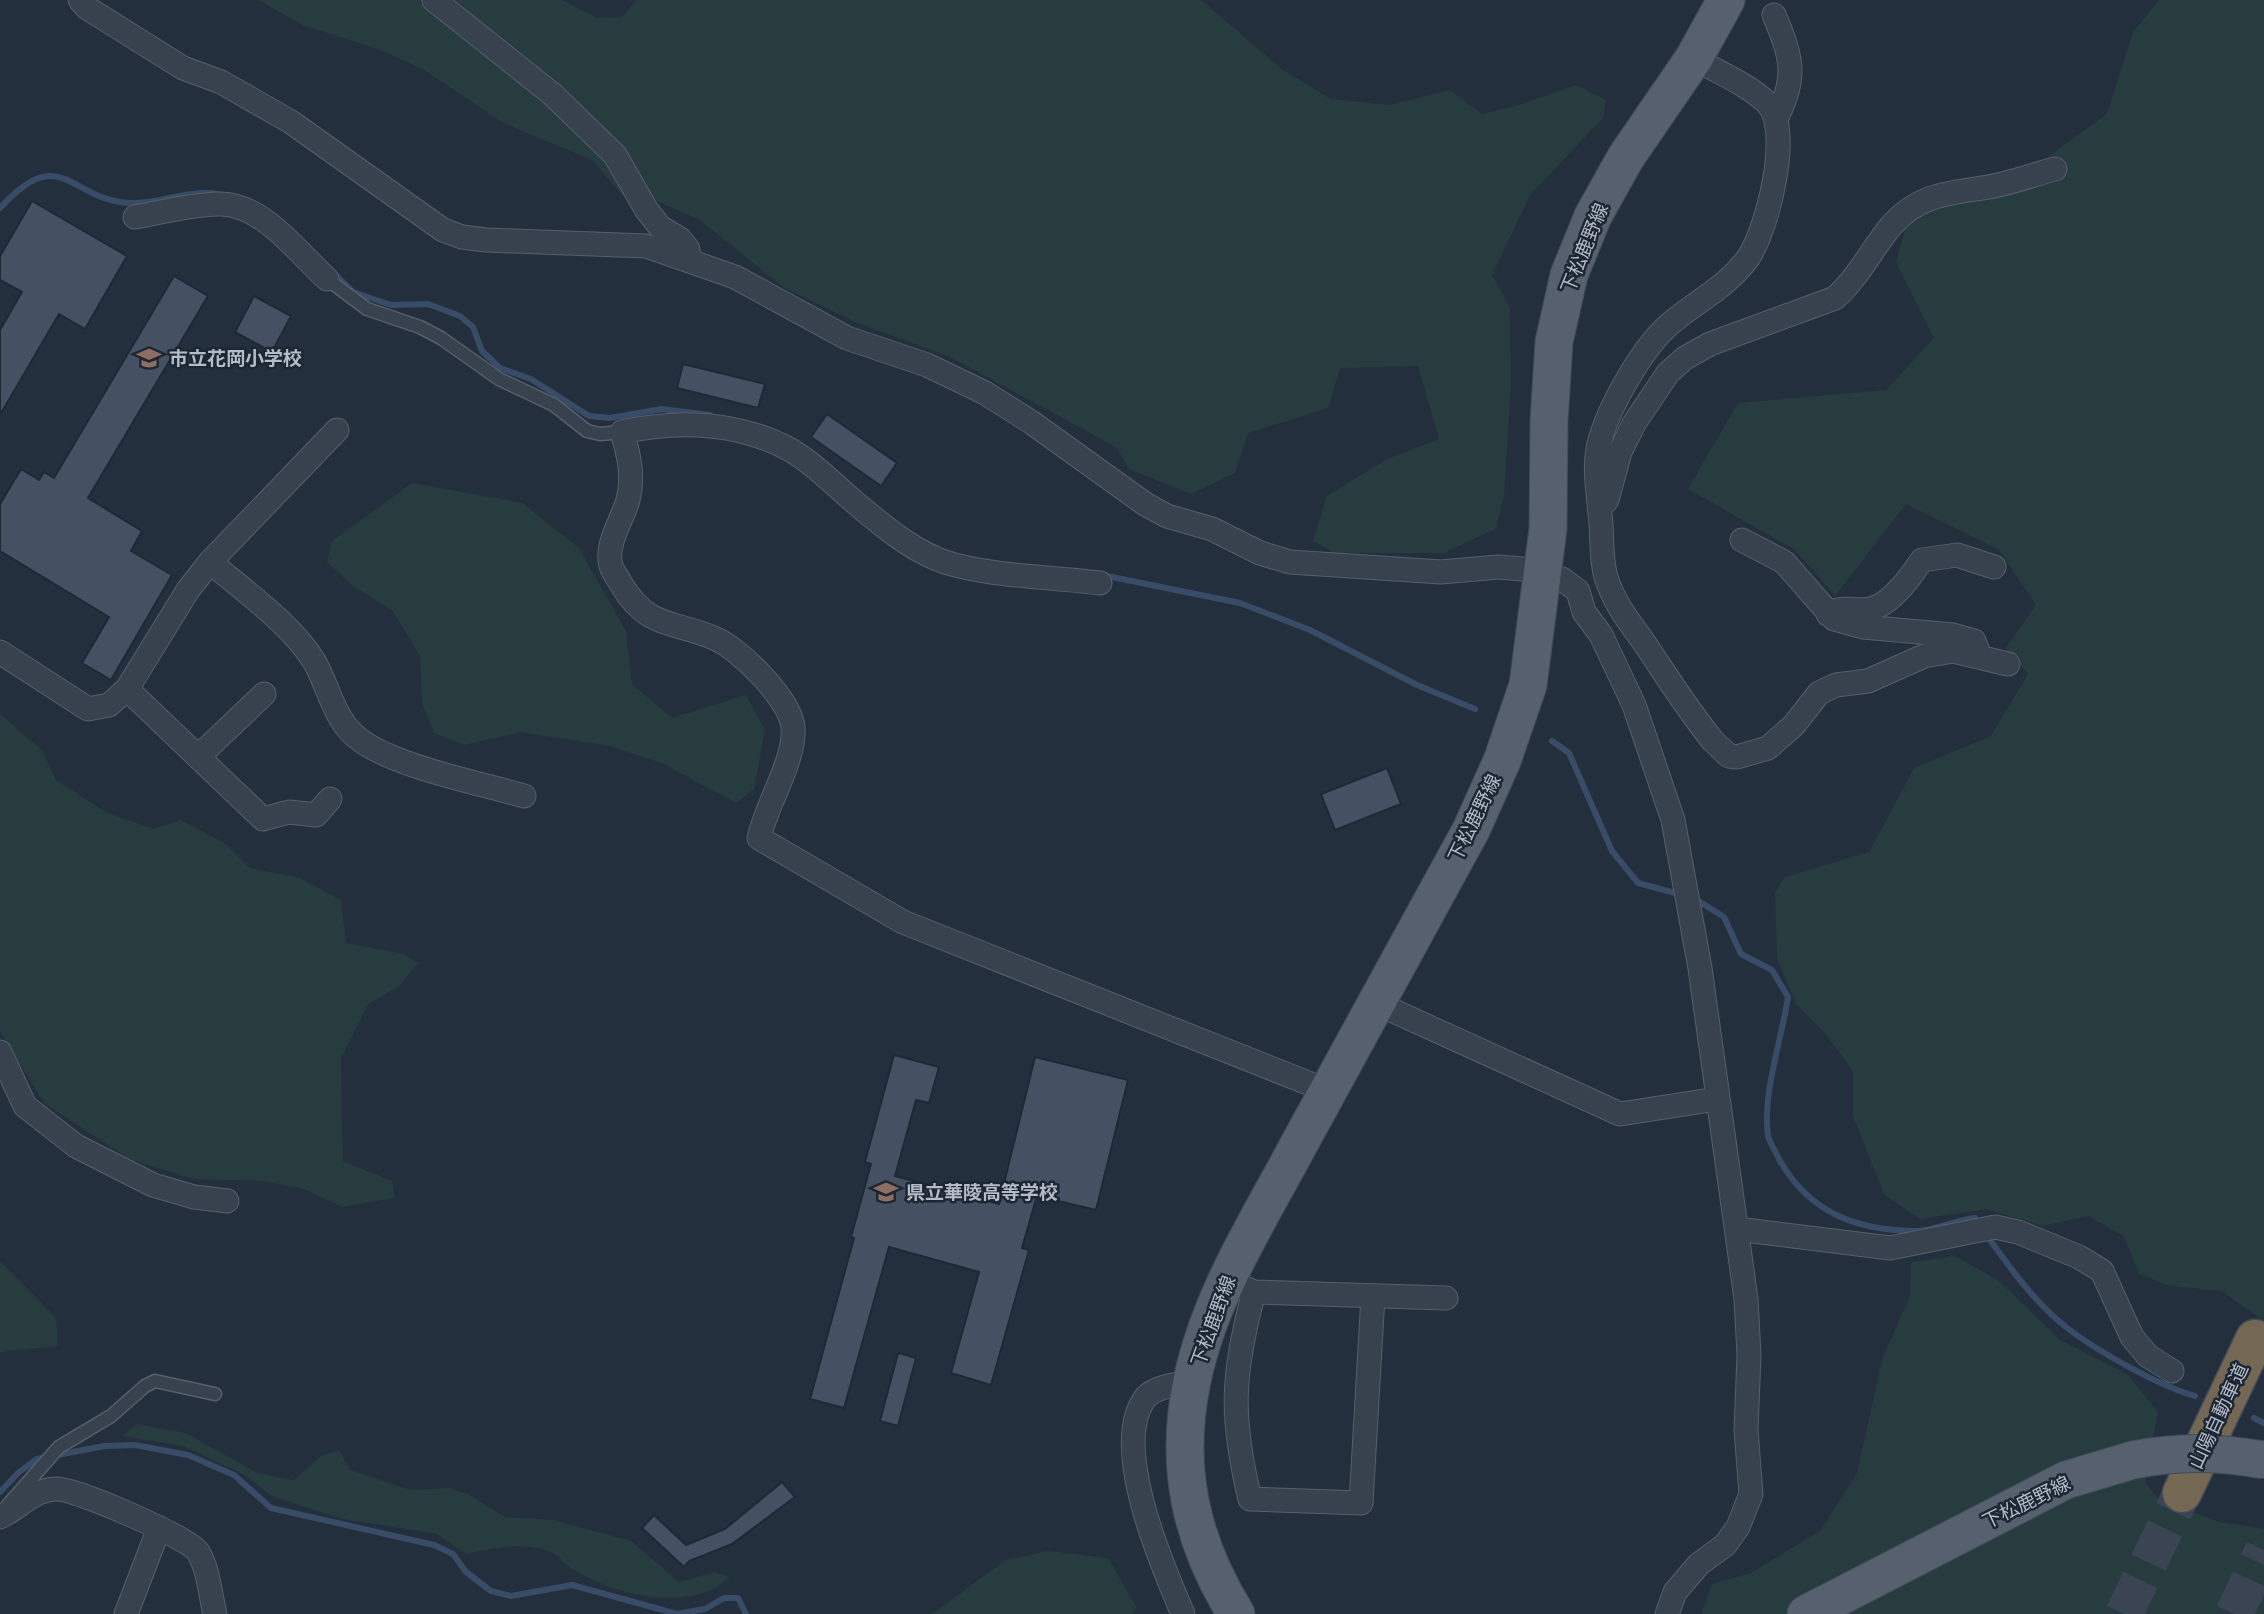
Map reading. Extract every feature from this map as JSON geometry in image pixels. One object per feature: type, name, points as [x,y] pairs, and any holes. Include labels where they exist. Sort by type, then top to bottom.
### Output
[{"type":"highway","name":"山陽自動車道","points":[[2182,1493],[2255,1339]]},
{"type":"main road","name":"下松鹿野線","points":[[1236,1614],[1215,1580],[1192,1520],[1184,1456],[1192,1382],[1240,1286],[1328,1091],[1471,830],[1502,761],[1528,685],[1545,573],[1554,342],[1569,275],[1593,216],[1626,157],[1694,58],[1726,0]]},
{"type":"main road","name":"下松鹿野線","points":[[1806,1614],[2067,1480],[2133,1460],[2177,1452],[2232,1454],[2264,1460]]},
{"type":"street","points":[[80,0],[87,8],[183,68],[221,82],[291,122],[443,230],[462,237],[486,240],[646,246],[689,258],[735,277],[847,338],[926,365],[985,393],[1031,422],[1145,504],[1167,516],[1212,529],[1259,553],[1290,562],[1441,572],[1498,567],[1545,573],[1562,579],[1578,591],[1584,612],[1601,635],[1634,705],[1673,820],[1700,968],[1746,1299],[1749,1355],[1746,1430],[1751,1494],[1738,1527],[1725,1545],[1699,1564],[1675,1592],[1667,1614]]},
{"type":"street","points":[[434,0],[552,94],[615,155],[646,209],[660,227],[680,239],[688,249],[689,258]]},
{"type":"street","points":[[1774,15],[1787,47],[1792,69],[1787,99],[1777,117]]},
{"type":"street","points":[[1694,58],[1767,103],[1777,117],[1781,139],[1763,221],[1750,256],[1724,284],[1670,323],[1646,352],[1618,398],[1600,439],[1595,470],[1605,576],[1621,614],[1685,705],[1729,756],[1737,757],[1768,748],[1794,725],[1819,693],[1836,685],[1868,681],[1924,656],[1953,651],[2008,664]]},
{"type":"street","points":[[1600,507],[1607,500],[1620,452],[1635,422],[1668,373],[1685,358],[1710,344],[1835,298],[1849,286],[1892,226],[1910,209],[1944,193],[1983,188],[2055,169]]},
{"type":"street","points":[[135,217],[218,204],[234,206],[252,212],[273,228],[327,279]]},
{"type":"street","points":[[1100,583],[972,569],[937,559],[898,537],[784,447],[743,433],[708,424],[673,422],[622,432],[632,474],[628,499],[610,549],[611,566],[634,605],[647,615],[715,638],[741,657],[782,698],[793,726],[790,750],[762,820],[759,838],[903,922],[1328,1091]]},
{"type":"street","points":[[0,652],[88,709],[109,705],[127,690],[188,590],[210,562],[337,430]]},
{"type":"street","points":[[1742,540],[1784,562],[1834,619],[1863,627],[1953,635],[1974,641],[1980,656]]},
{"type":"street","points":[[1828,614],[1840,607],[1871,609],[1881,604],[1906,582],[1922,560],[1957,555],[1994,566]]},
{"type":"street","points":[[210,562],[275,618],[313,659],[342,721],[355,736],[374,749],[409,762],[524,796]]},
{"type":"street","points":[[1578,591],[1605,576]]},
{"type":"street","points":[[127,690],[263,819],[289,811],[316,815],[330,799]]},
{"type":"street","points":[[199,756],[264,694]]},
{"type":"street","points":[[1376,1003],[1620,1114],[1717,1099]]},
{"type":"street","points":[[0,1052],[25,1106],[76,1146],[153,1185],[227,1201]]},
{"type":"street","points":[[1737,1229],[1889,1248],[1985,1229],[2018,1232],[2079,1257],[2102,1271],[2132,1338],[2148,1356],[2172,1371]]},
{"type":"street","points":[[1373,1296],[1361,1503],[1250,1499],[1237,1445],[1234,1395],[1241,1342],[1240,1286],[1373,1296],[1446,1298]]},
{"type":"street","points":[[1183,1614],[1145,1513],[1133,1447],[1136,1417],[1147,1395],[1167,1386],[1192,1382]]},
{"type":"street","points":[[2,1516],[37,1493],[57,1489],[80,1495],[159,1528],[196,1549],[205,1566],[215,1614]]},
{"type":"street","points":[[126,1614],[159,1528]]},
{"type":"lane","points":[[327,279],[367,309],[420,327],[442,338],[499,379],[554,405],[587,431],[600,434],[622,432]]},
{"type":"lane","points":[[2,1516],[15,1495],[46,1465],[59,1447],[111,1416],[155,1381],[215,1394]]},
{"type":"green space","points":[[258,0],[562,0],[597,18],[622,17],[637,0],[1201,0],[1283,70],[1331,99],[1389,105],[1450,90],[1482,114],[1519,105],[1576,85],[1606,100],[1603,118],[1530,195],[1492,275],[1510,307],[1511,387],[1504,497],[1495,529],[1444,553],[1334,553],[1313,541],[1327,496],[1387,459],[1439,439],[1418,366],[1340,368],[1328,408],[1248,433],[1235,473],[1191,494],[1129,469],[1116,447],[950,357],[855,322],[783,287],[700,220],[659,202],[624,197],[592,160],[503,123],[424,70],[383,51],[303,25]]},
{"type":"green space","points":[[2159,0],[2264,0],[2264,1321],[2222,1291],[2170,1286],[2139,1274],[2124,1236],[2088,1216],[2043,1226],[1987,1209],[1920,1219],[1884,1194],[1853,1116],[1853,1071],[1824,1032],[1796,1004],[1777,959],[1775,892],[1785,877],[1869,852],[1914,768],[1991,736],[2028,674],[2006,648],[2036,605],[1999,550],[1906,504],[1835,596],[1795,550],[1688,489],[1738,403],[1886,390],[1934,338],[1896,262],[1909,216],[2005,188],[2107,114],[2133,32]]},
{"type":"green space","points":[[412,483],[522,503],[578,547],[626,631],[632,684],[672,718],[746,695],[765,730],[754,789],[736,803],[662,763],[610,746],[521,732],[464,745],[434,733],[422,703],[420,656],[393,611],[353,586],[327,562],[332,541]]},
{"type":"green space","points":[[0,714],[42,750],[56,780],[107,813],[154,829],[181,820],[226,844],[250,868],[300,878],[341,900],[346,943],[404,954],[418,963],[398,987],[368,1004],[341,1058],[343,1161],[392,1181],[395,1198],[342,1207],[302,1188],[261,1181],[193,1179],[129,1159],[44,1103],[0,1031]]},
{"type":"green space","points":[[1954,1256],[1998,1280],[2060,1340],[2127,1374],[2158,1412],[2145,1482],[2160,1501],[2220,1522],[2264,1529],[2264,1614],[1701,1614],[1712,1584],[1751,1573],[1821,1530],[1857,1473],[1883,1357],[1910,1296],[1911,1262]]},
{"type":"green space","points":[[0,1261],[56,1318],[58,1346],[0,1352]]},
{"type":"green space","points":[[136,1424],[186,1433],[257,1473],[294,1480],[321,1456],[339,1450],[350,1470],[411,1490],[449,1488],[468,1494],[505,1517],[553,1520],[631,1541],[679,1582],[715,1572],[730,1577],[714,1588],[695,1595],[653,1597],[610,1587],[590,1579],[569,1567],[554,1553],[541,1549],[509,1547],[466,1554],[437,1534],[343,1519],[272,1496],[243,1474],[183,1446],[122,1436]]},
{"type":"green space","points":[[1048,1551],[1108,1558],[1137,1608],[1132,1614],[932,1614],[1006,1560]]},
{"type":"building","points":[[32,201],[127,256],[85,329],[59,314],[0,415],[0,330],[22,292],[0,280],[0,256]]},
{"type":"building","points":[[174,276],[208,296],[88,498],[142,531],[131,551],[172,575],[111,680],[82,663],[109,617],[0,551],[0,504],[21,469],[39,480],[44,472],[54,478]]},
{"type":"building","points":[[254,296],[291,316],[272,352],[235,332]]},
{"type":"building","points":[[683,364],[765,384],[758,408],[677,388]]},
{"type":"building","points":[[827,414],[897,463],[881,486],[811,437]]},
{"type":"building","points":[[1387,768],[1401,804],[1335,830],[1321,794]]},
{"type":"building","points":[[894,1055],[939,1067],[929,1103],[916,1100],[895,1176],[999,1204],[1035,1057],[1128,1080],[1096,1210],[1037,1196],[1022,1248],[1029,1250],[991,1385],[951,1373],[979,1272],[889,1247],[844,1408],[810,1399],[854,1238],[851,1237],[871,1164],[865,1162]]},
{"type":"building","points":[[898,1353],[916,1358],[898,1426],[880,1421]]},
{"type":"building","points":[[782,1482],[795,1497],[732,1544],[689,1561],[684,1567],[642,1528],[654,1515],[686,1545],[725,1529]]},
{"type":"waterway","points":[[0,208],[22,188],[39,178],[54,176],[114,201],[136,203],[197,193],[217,194]]},
{"type":"waterway","points":[[334,273],[353,292],[391,305],[428,304],[460,316],[473,327],[482,351],[500,368],[531,379],[589,416],[610,418],[662,409],[710,415]]},
{"type":"waterway","points":[[1102,575],[1240,603],[1310,630],[1417,685],[1475,709]]},
{"type":"waterway","points":[[1552,741],[1569,753],[1612,851],[1638,883],[1679,894]]},
{"type":"waterway","points":[[1700,902],[1724,917],[1741,954],[1772,970],[1788,997],[1770,1085],[1767,1119],[1770,1141],[1791,1178],[1820,1206],[1855,1222],[1875,1227],[1924,1231],[1975,1218],[1979,1224]]},
{"type":"waterway","points":[[1985,1233],[2032,1295],[2066,1327],[2128,1366],[2195,1396]]},
{"type":"waterway","points":[[2254,1418],[2264,1423]]},
{"type":"waterway","points":[[0,1492],[19,1472],[37,1459],[104,1446],[135,1445],[188,1455],[234,1475],[271,1508],[434,1545],[453,1554],[466,1572],[491,1591],[511,1596],[572,1585],[677,1614],[705,1609],[724,1598],[738,1598],[746,1614]]},
{"type":"tunnel","points":[[2124,1614],[2182,1493]]},
{"type":"tunnel","points":[[2234,1614],[2264,1550]]},
{"type":"place","name":"市立花岡小学校","points":[[149,358]]},
{"type":"place","name":"県立華陵高等学校","points":[[886,1192]]}]
